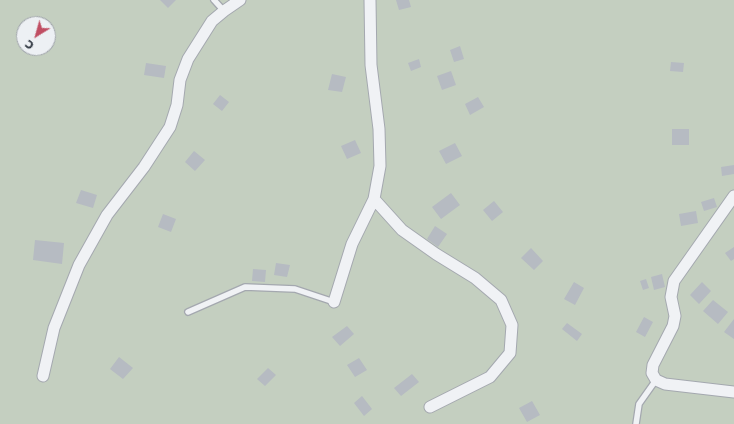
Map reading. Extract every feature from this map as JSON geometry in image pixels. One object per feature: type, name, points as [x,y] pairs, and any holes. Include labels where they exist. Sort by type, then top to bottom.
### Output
[{"type":"street","points":[[43,376],[54,328],[78,265],[107,215],[144,167],[170,127],[177,105],[180,80],[188,59],[212,21],[224,10],[240,0]]},
{"type":"street","points":[[334,302],[352,244],[374,199],[380,166],[379,129],[371,65],[370,0]]},
{"type":"street","points":[[734,196],[674,282],[671,297],[675,316],[673,326],[653,365],[652,373],[656,380],[665,384],[734,392]]},
{"type":"street","points":[[374,199],[402,230],[436,254],[476,278],[501,300],[512,325],[510,353],[490,377],[430,407]]},
{"type":"lane","points":[[214,0],[224,10]]},
{"type":"lane","points":[[188,312],[245,288],[295,289],[334,302]]},
{"type":"lane","points":[[636,424],[640,404],[656,380]]},
{"type":"green space","points":[[0,0],[734,0],[734,424],[0,424]]},
{"type":"building","points":[[160,0],[176,0],[168,8]]},
{"type":"building","points":[[396,0],[409,0],[411,7],[399,10]]},
{"type":"building","points":[[460,46],[464,59],[454,62],[450,50]]},
{"type":"building","points":[[419,59],[421,67],[411,71],[408,63]]},
{"type":"building","points":[[671,62],[684,63],[683,72],[670,71]]},
{"type":"building","points":[[146,63],[166,66],[164,78],[144,75]]},
{"type":"building","points":[[451,71],[456,85],[442,90],[437,76]]},
{"type":"building","points":[[332,74],[346,77],[342,92],[328,90]]},
{"type":"building","points":[[220,95],[229,102],[222,111],[213,104]]},
{"type":"building","points":[[478,97],[484,107],[470,115],[465,104]]},
{"type":"building","points":[[672,129],[689,129],[689,145],[672,145]]},
{"type":"building","points":[[355,140],[361,153],[347,159],[341,146]]},
{"type":"building","points":[[455,143],[462,156],[446,164],[439,151]]},
{"type":"building","points":[[194,151],[205,160],[195,171],[185,162]]},
{"type":"building","points":[[734,165],[734,174],[722,176],[721,167]]},
{"type":"building","points":[[81,190],[97,195],[93,208],[76,203]]},
{"type":"building","points":[[451,193],[460,205],[441,219],[432,207]]},
{"type":"building","points":[[714,198],[717,207],[704,211],[701,202]]},
{"type":"building","points":[[494,201],[503,212],[492,221],[483,210]]},
{"type":"building","points":[[696,211],[698,223],[681,226],[679,214]]},
{"type":"building","points":[[163,214],[176,219],[171,232],[158,227]]},
{"type":"building","points":[[435,226],[447,234],[438,247],[427,239]]},
{"type":"building","points":[[35,240],[64,243],[62,264],[33,260]]},
{"type":"building","points":[[734,247],[734,259],[731,261],[725,253]]},
{"type":"building","points":[[531,248],[543,261],[534,270],[521,258]]},
{"type":"building","points":[[276,263],[290,265],[287,277],[274,275]]},
{"type":"building","points":[[253,269],[266,270],[265,282],[252,281]]},
{"type":"building","points":[[662,274],[665,287],[654,290],[651,277]]},
{"type":"building","points":[[646,279],[649,288],[643,290],[640,281]]},
{"type":"building","points":[[574,282],[584,288],[575,305],[564,299]]},
{"type":"building","points":[[702,282],[711,291],[699,304],[690,295]]},
{"type":"building","points":[[713,300],[728,312],[718,324],[703,311]]},
{"type":"building","points":[[644,317],[653,322],[645,337],[636,332]]},
{"type":"building","points":[[734,319],[734,339],[724,332]]},
{"type":"building","points":[[567,323],[582,334],[577,341],[562,329]]},
{"type":"building","points":[[347,326],[354,334],[340,346],[332,337]]},
{"type":"building","points":[[119,357],[133,368],[123,379],[110,369]]},
{"type":"building","points":[[359,358],[367,370],[355,377],[347,365]]},
{"type":"building","points":[[268,368],[276,375],[265,386],[257,379]]},
{"type":"building","points":[[412,374],[419,382],[401,396],[394,388]]},
{"type":"building","points":[[362,396],[372,409],[364,416],[354,403]]},
{"type":"building","points":[[532,401],[540,415],[527,422],[519,408]]}]
